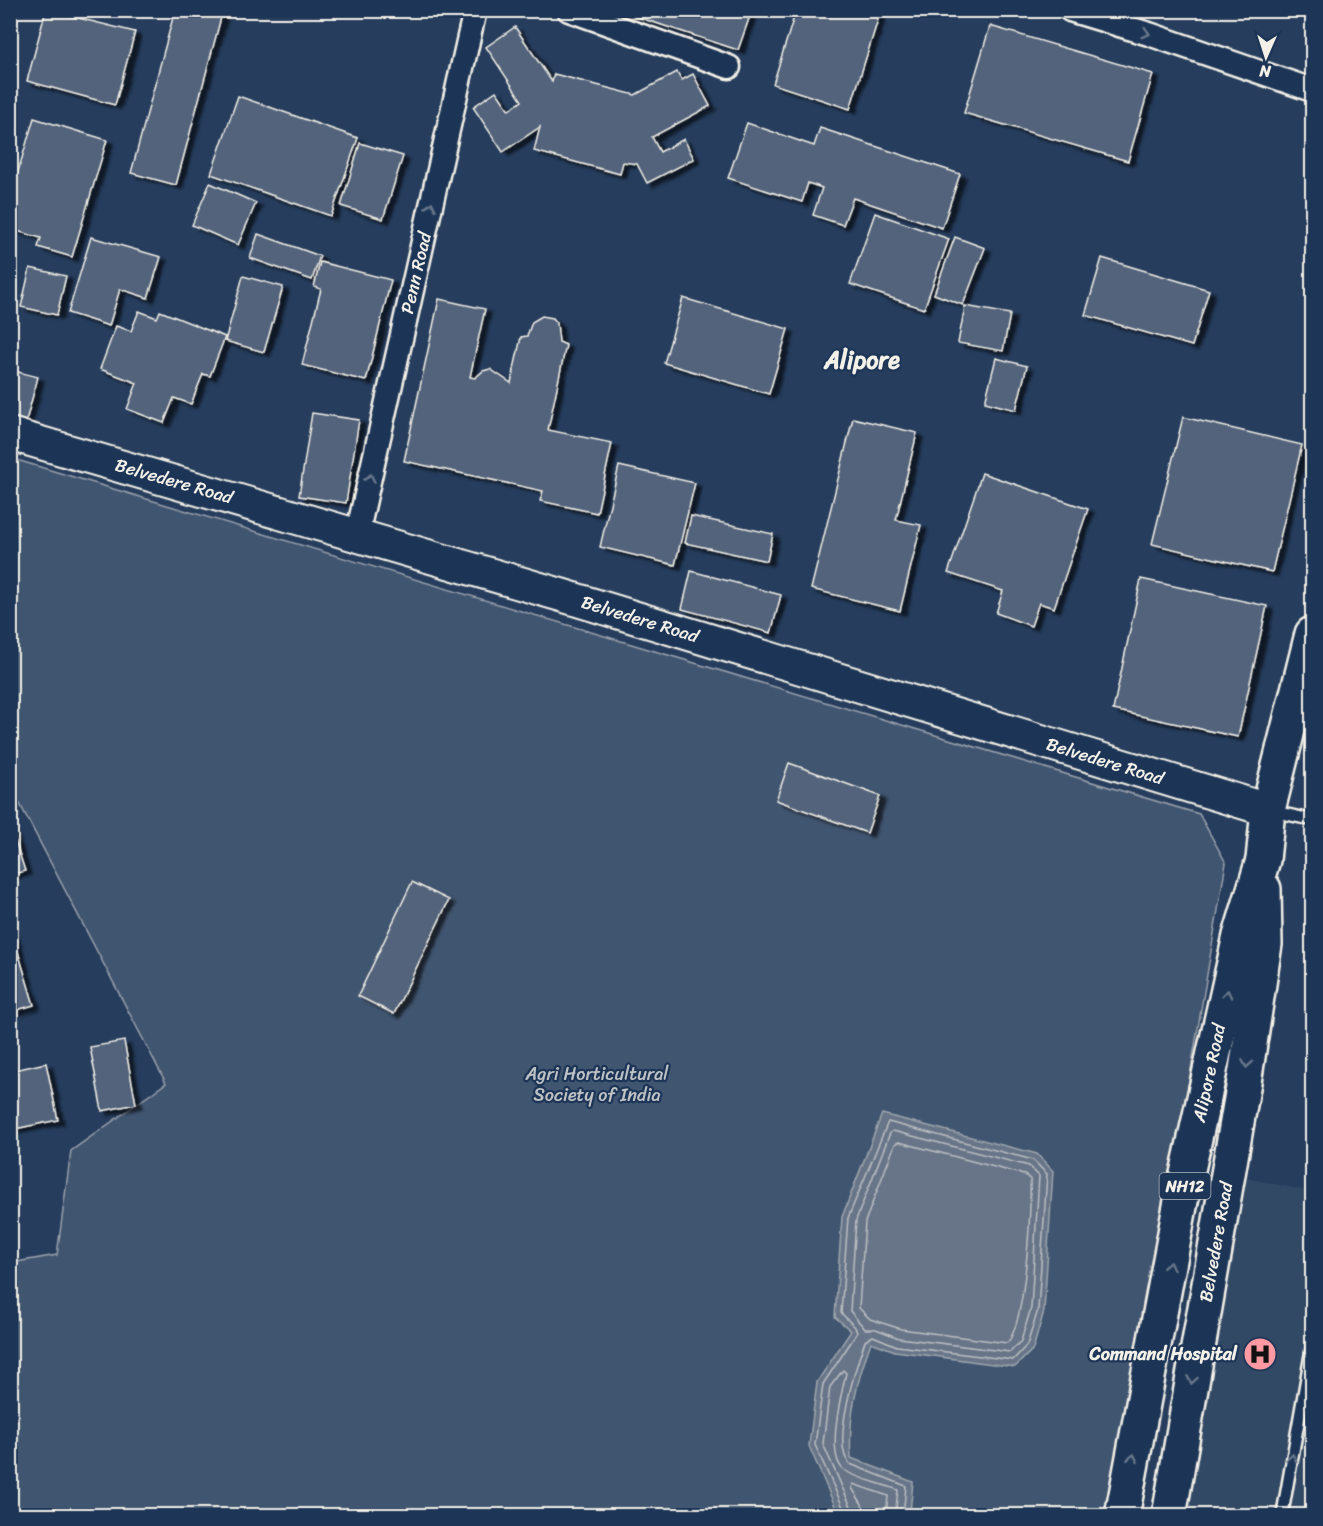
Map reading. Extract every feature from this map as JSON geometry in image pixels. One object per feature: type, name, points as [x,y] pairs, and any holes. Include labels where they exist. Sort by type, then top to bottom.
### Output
[{"type":"highway","name":"Alipore Road","points":[[1122,1515],[1181,1201],[1240,936],[1263,860],[1268,810],[1312,634]]},
{"type":"highway","name":"Belvedere Road","points":[[1169,1515],[1246,1070],[1263,956],[1263,860]]},
{"type":"street","name":"Penn Road","points":[[357,535],[475,10]]},
{"type":"street","points":[[569,10],[729,67]]},
{"type":"street","points":[[1070,10],[1149,34],[1312,90]]},
{"type":"street","name":"Belvedere Road","points":[[10,434],[357,535],[1268,810]]},
{"type":"lane","points":[[1268,810],[1312,820]]},
{"type":"lane","points":[[1282,1515],[1312,1346]]},
{"type":"shaded area","name":"Command Hospital","points":[[1241,1177],[1312,1192],[1312,1515],[1176,1516]]},
{"type":"green space","name":"Agri Horticultural Society of India","points":[[10,458],[1199,814],[1226,863],[1115,1515],[82,1516],[11,1509],[11,1263],[57,1255],[71,1151],[166,1083],[11,787]]},
{"type":"water","points":[[882,1114],[1037,1154],[1053,1171],[1044,1311],[1033,1349],[1015,1367],[895,1351],[871,1342],[852,1413],[851,1458],[913,1482],[910,1512],[904,1515],[847,1515],[837,1511],[809,1446],[817,1382],[851,1331],[835,1317],[842,1217]]},
{"type":"building","points":[[46,10],[135,32],[115,105],[27,81]]},
{"type":"building","points":[[175,10],[223,10],[176,185],[131,173]]},
{"type":"building","points":[[616,10],[742,10],[751,13],[738,50]]},
{"type":"building","points":[[796,10],[881,10],[850,109],[773,84]]},
{"type":"building","points":[[990,26],[1153,74],[1128,161],[964,113]]},
{"type":"building","points":[[515,27],[552,82],[554,74],[635,95],[677,72],[682,80],[693,74],[710,106],[652,137],[660,152],[684,139],[694,159],[647,183],[637,164],[623,162],[620,174],[534,151],[540,127],[503,152],[473,107],[496,91],[509,110],[522,101],[486,47]]},
{"type":"building","points":[[238,96],[358,138],[331,216],[211,174]]},
{"type":"building","points":[[34,118],[107,140],[72,257],[38,247],[41,238],[10,229],[10,198]]},
{"type":"building","points":[[747,123],[814,146],[820,128],[960,174],[942,228],[853,198],[843,225],[813,215],[822,188],[808,183],[802,202],[728,178]]},
{"type":"building","points":[[360,143],[403,156],[383,219],[341,206]]},
{"type":"building","points":[[210,183],[256,203],[238,245],[192,225]]},
{"type":"building","points":[[875,213],[949,239],[924,309],[850,284]]},
{"type":"building","points":[[258,234],[320,256],[312,280],[250,258]]},
{"type":"building","points":[[91,237],[161,257],[148,298],[120,289],[109,326],[68,313]]},
{"type":"building","points":[[955,237],[985,248],[963,305],[934,294]]},
{"type":"building","points":[[1102,258],[1209,290],[1192,346],[1085,315]]},
{"type":"building","points":[[320,262],[391,280],[366,381],[302,365],[321,289],[314,287]]},
{"type":"building","points":[[30,268],[66,276],[57,315],[21,307]]},
{"type":"building","points":[[243,276],[283,287],[264,352],[225,341]]},
{"type":"building","points":[[683,298],[788,329],[769,394],[664,363]]},
{"type":"building","points":[[439,299],[485,309],[470,377],[475,378],[483,371],[490,369],[511,383],[521,337],[527,336],[532,322],[542,316],[553,318],[557,323],[559,342],[566,345],[548,430],[612,443],[597,513],[540,501],[543,491],[404,461]]},
{"type":"building","points":[[965,306],[1010,314],[1003,351],[958,343]]},
{"type":"building","points":[[139,311],[157,318],[160,311],[225,337],[210,376],[203,374],[191,404],[174,398],[164,423],[127,409],[137,383],[100,369],[116,326],[131,331]]},
{"type":"building","points":[[996,358],[1027,366],[1016,410],[985,402]]},
{"type":"building","points":[[10,370],[38,377],[26,421],[10,416]]},
{"type":"building","points":[[312,413],[359,420],[346,503],[299,496]]},
{"type":"building","points":[[1183,417],[1302,445],[1272,572],[1152,544]]},
{"type":"building","points":[[853,418],[917,433],[896,520],[921,525],[900,611],[811,589]]},
{"type":"building","points":[[619,466],[695,483],[675,565],[600,547]]},
{"type":"building","points":[[982,473],[1088,509],[1054,608],[1039,603],[1031,626],[996,613],[1003,591],[948,573]]},
{"type":"building","points":[[691,516],[773,534],[767,561],[685,543]]},
{"type":"building","points":[[691,571],[781,595],[771,633],[682,609]]},
{"type":"building","points":[[1141,579],[1267,606],[1238,737],[1113,710]]},
{"type":"building","points":[[789,763],[880,796],[867,833],[776,800]]},
{"type":"building","points":[[10,825],[25,871],[10,875]]},
{"type":"building","points":[[412,882],[449,900],[394,1014],[358,996]]},
{"type":"building","points":[[10,925],[34,1005],[10,1012]]},
{"type":"building","points":[[124,1041],[136,1104],[102,1111],[90,1047]]},
{"type":"building","points":[[46,1063],[58,1120],[10,1130],[10,1071]]},
{"type":"place","name":"Command Hospital","points":[[1260,1354]]},
{"type":"district","name":"Alipore","points":[[862,360]]}]
